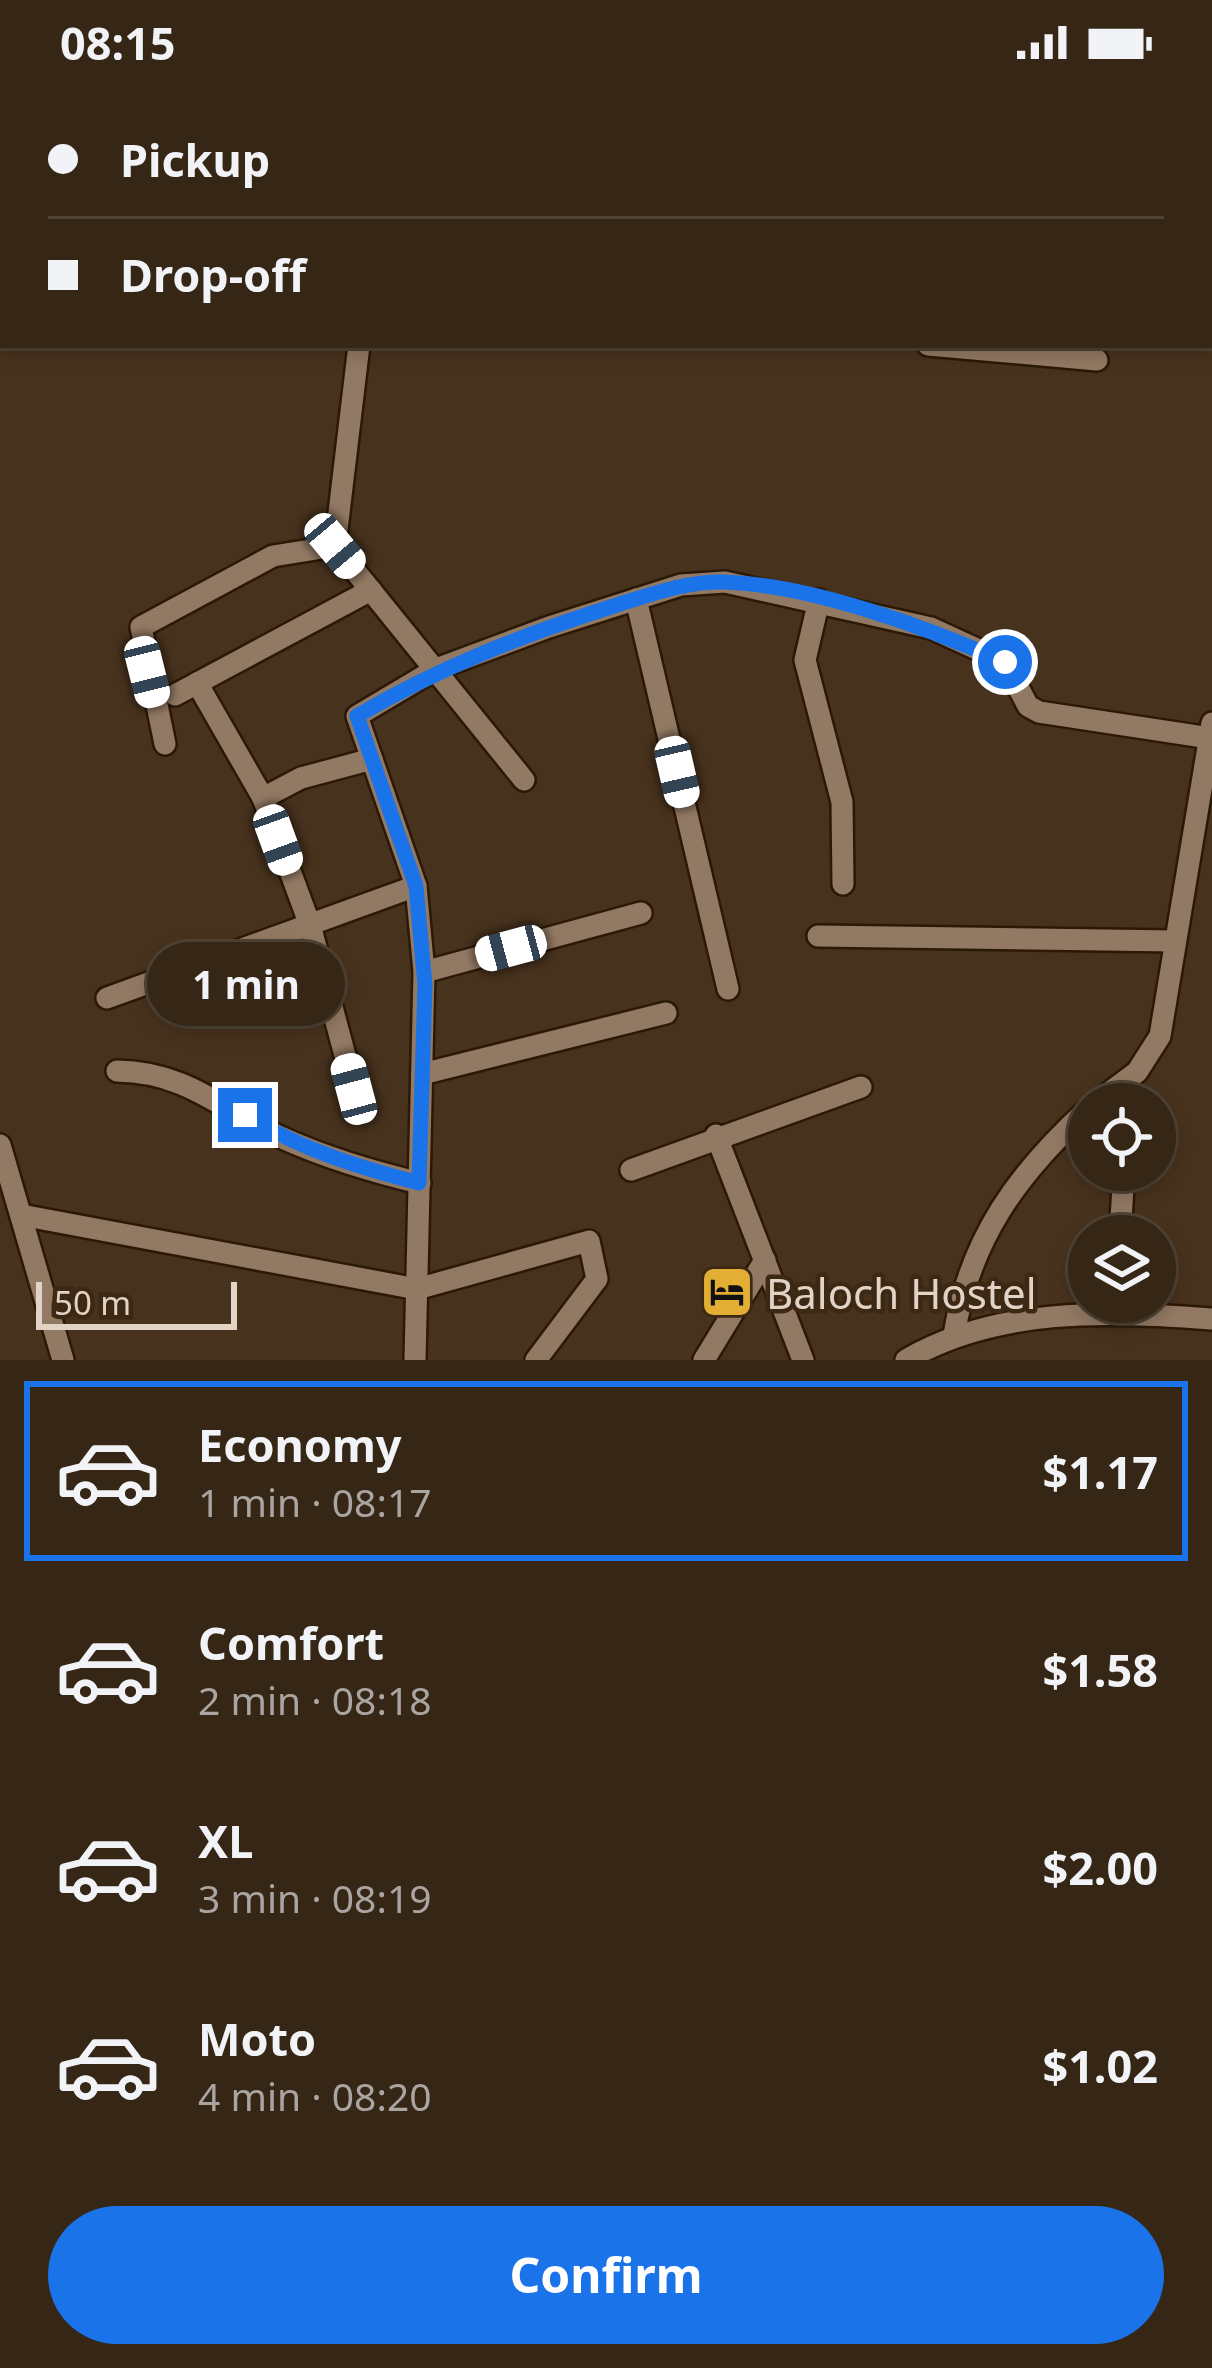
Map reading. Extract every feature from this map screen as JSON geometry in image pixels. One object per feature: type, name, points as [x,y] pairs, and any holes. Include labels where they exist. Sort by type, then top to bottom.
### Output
[{"type":"street","points":[[358,348],[335,546],[524,780]]},
{"type":"street","points":[[962,348],[1097,360]]},
{"type":"street","points":[[165,744],[141,627],[273,556],[335,546]]},
{"type":"street","points":[[415,1360],[424,972],[416,886],[357,716],[436,669],[681,585],[725,582],[931,628],[1005,662],[1028,706],[1039,712],[1211,730],[1160,1036],[1123,1083]]},
{"type":"street","points":[[175,695],[371,590]]},
{"type":"street","points":[[636,599],[728,989]]},
{"type":"street","points":[[819,600],[805,660],[842,802],[843,884]]},
{"type":"street","points":[[196,683],[263,798],[310,925],[354,1089]]},
{"type":"street","points":[[263,798],[301,778],[372,759]]},
{"type":"street","points":[[107,998],[416,886]]},
{"type":"street","points":[[424,972],[641,913]]},
{"type":"street","points":[[818,935],[1175,941]]},
{"type":"street","points":[[422,1074],[666,1012]]},
{"type":"street","points":[[117,1071],[144,1071],[208,1092],[281,1138],[352,1166],[419,1183]]},
{"type":"street","points":[[1129,1079],[1129,1083]]},
{"type":"street","points":[[631,1170],[716,1135],[861,1087]]},
{"type":"street","points":[[953,1334],[962,1287],[998,1206],[1068,1131]]},
{"type":"street","points":[[716,1135],[803,1360]]},
{"type":"street","points":[[0,1145],[64,1360]]},
{"type":"street","points":[[21,1215],[417,1288],[590,1241],[597,1279],[536,1360]]},
{"type":"street","points":[[704,1360],[765,1260]]},
{"type":"street","points":[[905,1360],[953,1334],[1068,1314]]},
{"type":"street","points":[[1176,1315],[1212,1319]]},
{"type":"place","name":"Baloch Hostel","points":[[727,1292]]},
{"type":"route","points":[[245,1115],[281,1138],[352,1166],[419,1183],[425,985],[416,886],[357,716],[436,669],[681,585],[725,582],[819,600],[931,628],[1005,662]]}]
